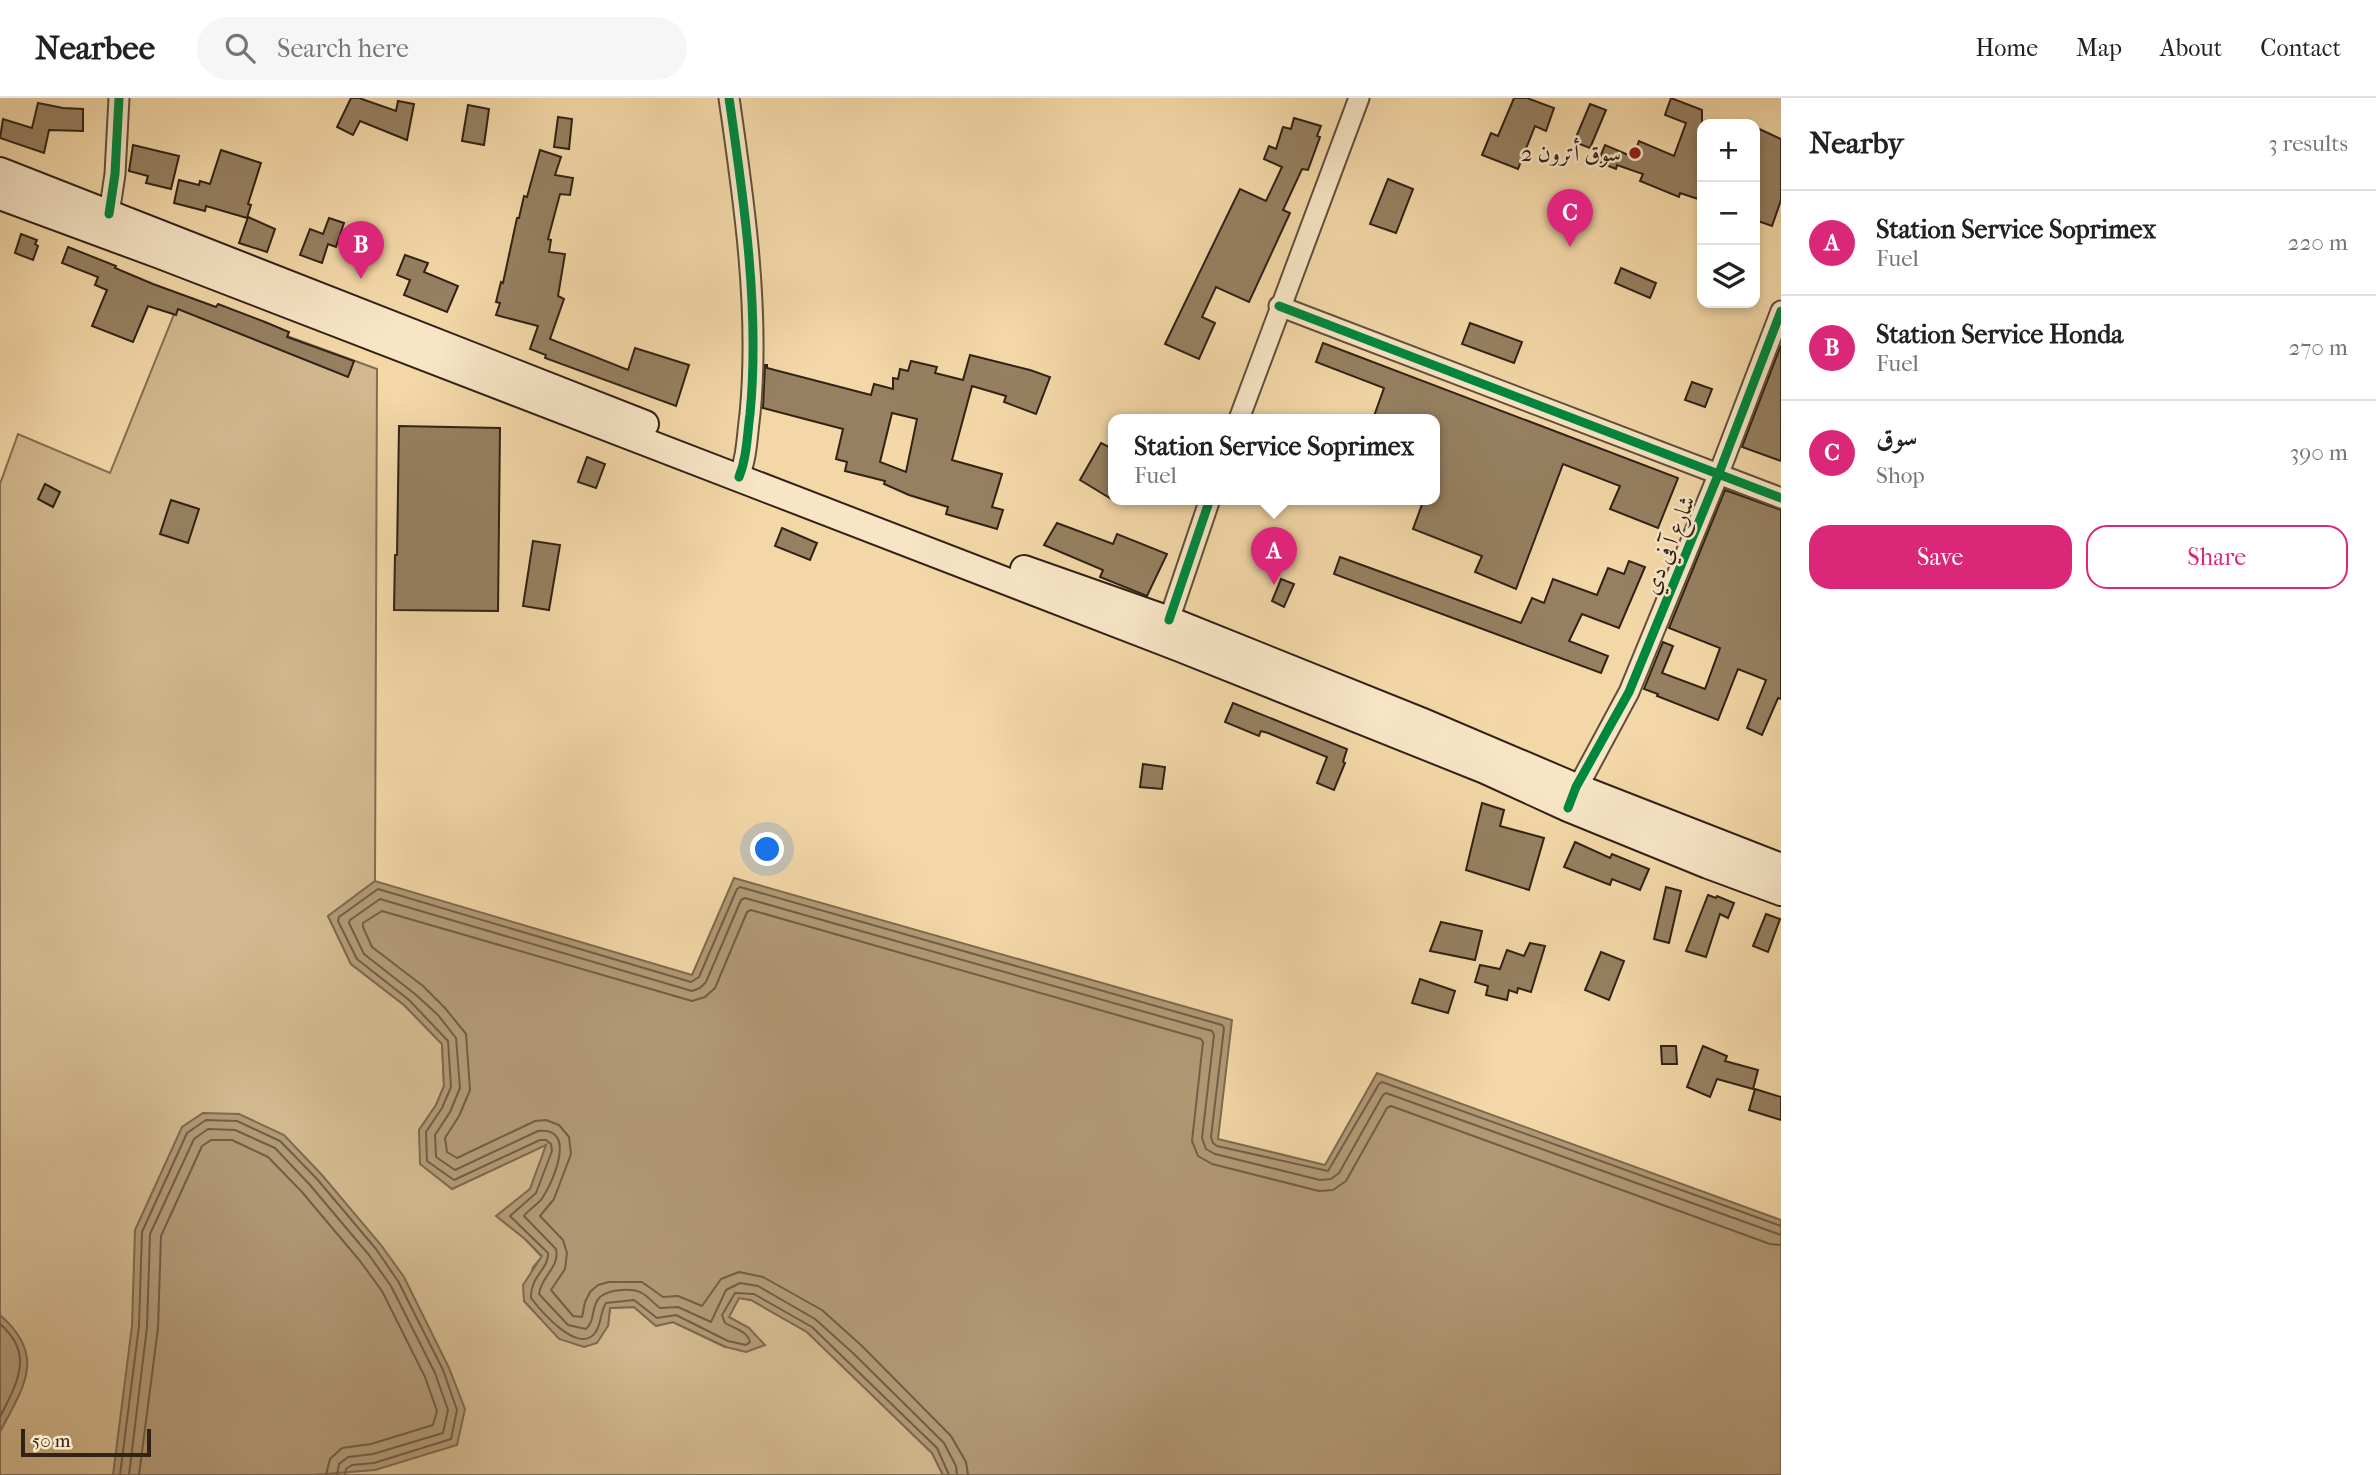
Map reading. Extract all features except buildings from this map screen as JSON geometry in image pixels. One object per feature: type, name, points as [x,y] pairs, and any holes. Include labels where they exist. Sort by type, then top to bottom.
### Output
[{"type":"main road","points":[[0,171],[1485,770],[1781,867]]},
{"type":"main road","points":[[0,196],[742,470],[1168,620],[1410,717],[1708,865],[1781,892]]},
{"type":"street","points":[[110,214],[115,174],[118,98]]},
{"type":"street","points":[[729,98],[754,316],[753,385],[742,470]]},
{"type":"street","points":[[1241,414],[1359,98]]},
{"type":"street","points":[[1279,306],[1781,498]]},
{"type":"street","name":"شارع آ في دي","points":[[1572,797],[1629,692],[1719,473],[1781,311]]},
{"type":"street","points":[[1168,620],[1208,505]]},
{"type":"shaded area","points":[[181,297],[377,369],[375,881],[328,916],[351,964],[404,1005],[442,1044],[444,1086],[436,1105],[419,1130],[452,1189],[547,1144],[530,1189],[497,1216],[542,1257],[533,1267],[524,1301],[540,1318],[608,1326],[610,1308],[634,1307],[656,1326],[673,1322],[725,1347],[749,1328],[728,1317],[739,1298],[751,1300],[807,1332],[932,1453],[943,1475],[0,1475],[0,484],[18,434],[110,473]]},
{"type":"water","points":[[734,878],[1232,1020],[1218,1139],[1325,1165],[1377,1073],[1781,1220],[1781,1475],[943,1475],[932,1453],[807,1332],[751,1300],[739,1298],[729,1317],[749,1328],[765,1345],[746,1352],[726,1347],[673,1322],[656,1326],[634,1307],[610,1308],[608,1326],[597,1343],[584,1347],[559,1339],[524,1301],[523,1285],[542,1256],[496,1216],[530,1189],[546,1145],[452,1189],[420,1164],[419,1130],[436,1105],[444,1086],[442,1044],[404,1005],[351,964],[328,916],[375,881],[692,975]]},
{"type":"water","points":[[203,1113],[239,1114],[284,1135],[381,1245],[404,1277],[449,1368],[465,1409],[457,1445],[375,1470],[312,1475],[113,1475],[132,1326],[135,1230],[182,1127]]},
{"type":"water","points":[[0,1315],[23,1344],[27,1372],[17,1400],[0,1432]]},
{"type":"cycle path","points":[[109,214],[115,174],[119,98]]},
{"type":"cycle path","points":[[729,98],[745,216],[752,296],[753,375],[745,454],[739,477]]},
{"type":"cycle path","points":[[1279,306],[1781,498]]},
{"type":"cycle path","points":[[1568,808],[1576,787],[1629,692],[1719,473],[1781,311]]},
{"type":"cycle path","points":[[1169,620],[1208,505]]},
{"type":"place","name":"سوق أترون 2","points":[[1635,153]]},
{"type":"place","name":"سوق","points":[[1570,247]]},
{"type":"place","name":"Station Service Honda","points":[[361,279]]},
{"type":"place","name":"Station Service Soprimex","points":[[1274,585]]}]
